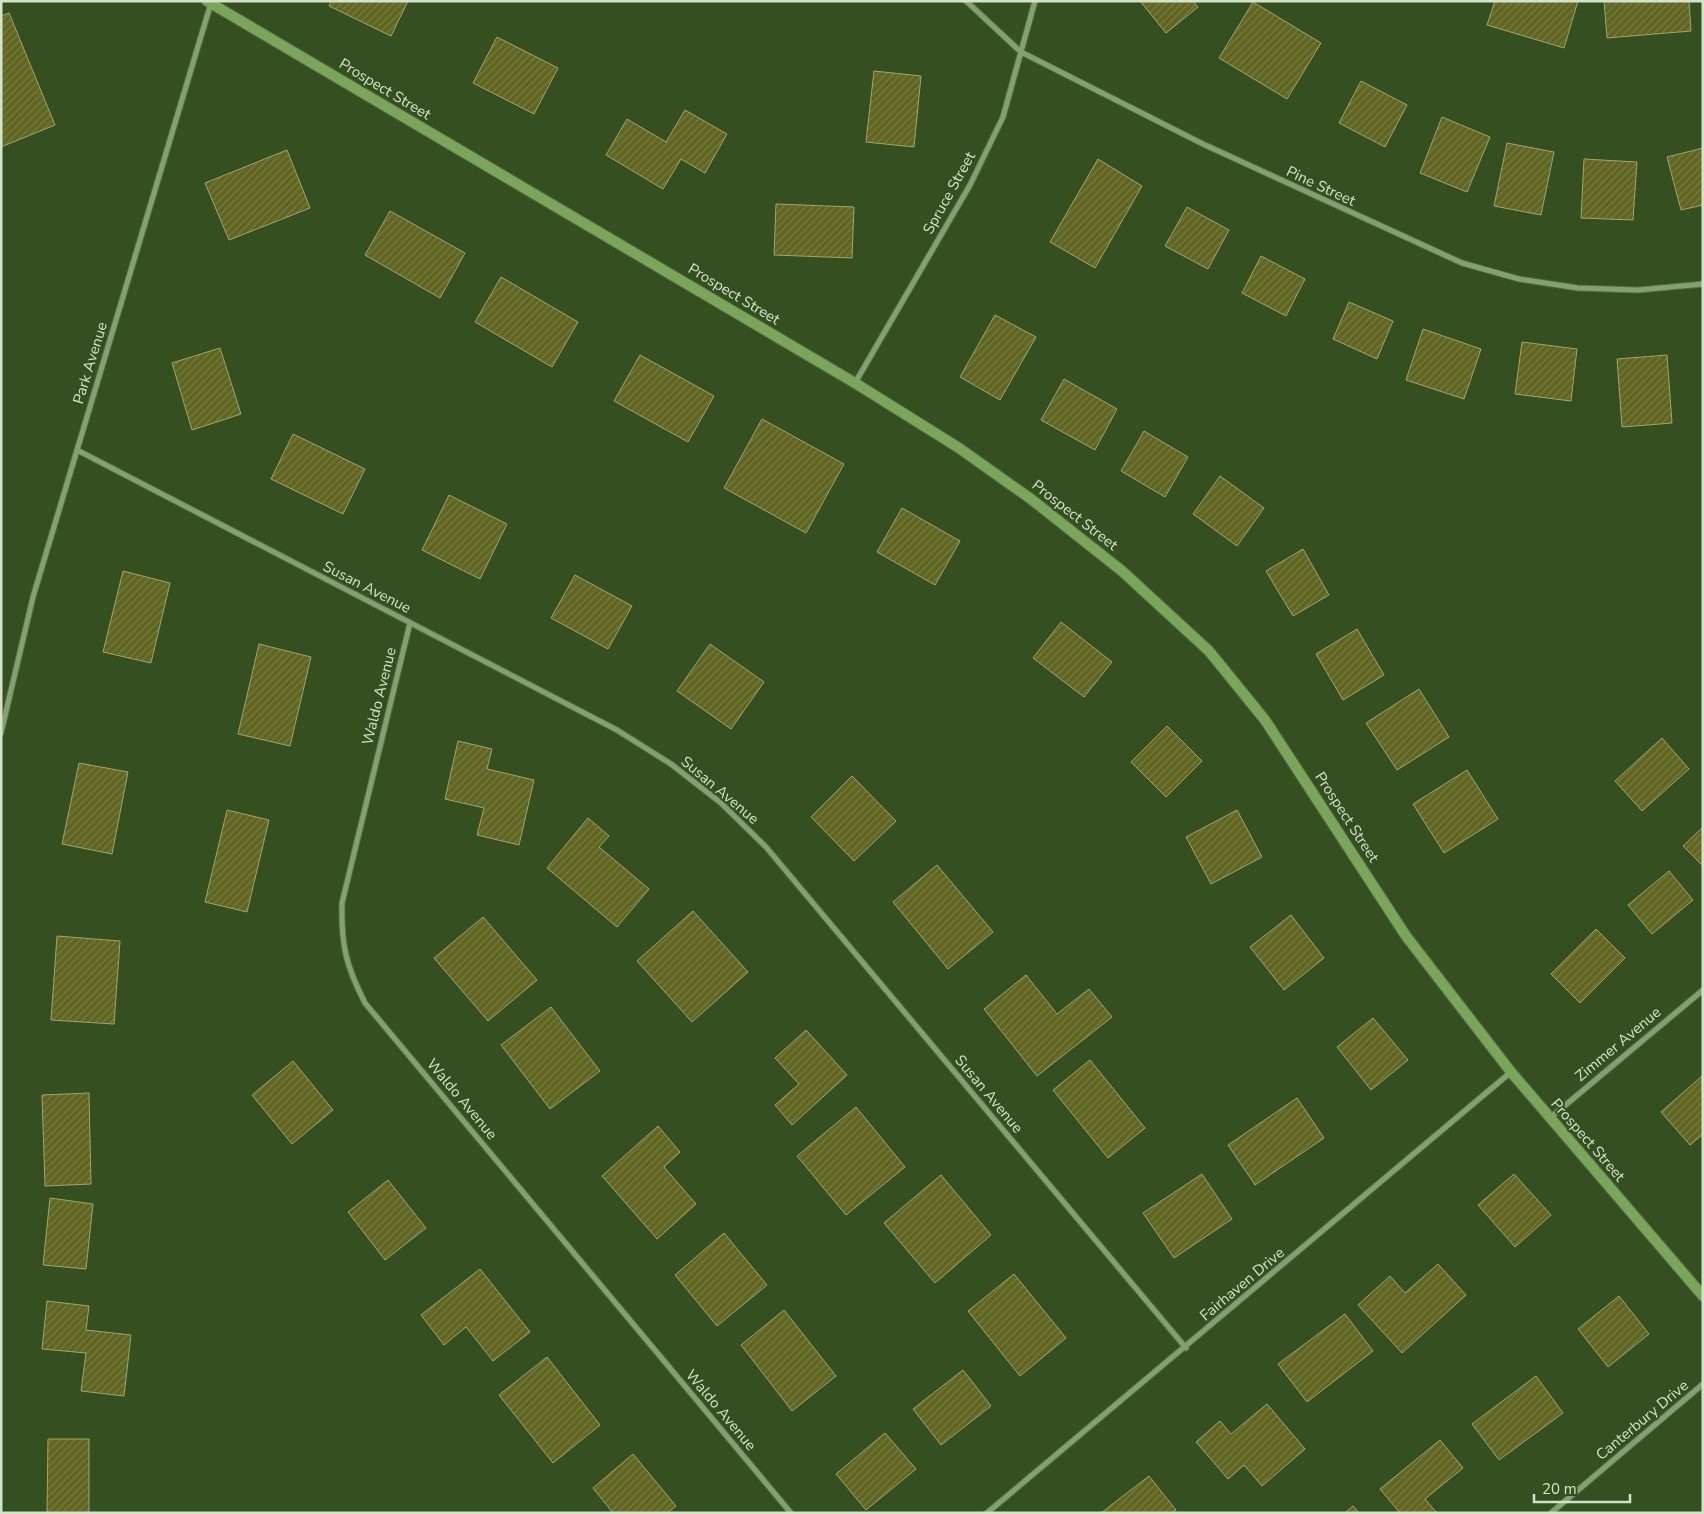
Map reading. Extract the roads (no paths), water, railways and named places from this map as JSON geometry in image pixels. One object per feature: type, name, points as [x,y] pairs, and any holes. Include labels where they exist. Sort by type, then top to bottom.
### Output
[{"type":"main road","name":"Prospect Street","points":[[209,2],[855,383],[959,448],[1031,498],[1122,571],[1209,651],[1265,720],[1406,936],[1511,1072],[1703,1296]]},
{"type":"street","name":"Pine Street","points":[[966,1],[1021,52],[1212,148],[1462,263],[1519,279],[1578,288],[1638,290],[1703,284]]},
{"type":"street","name":"Spruce Street","points":[[855,383],[970,185],[1003,117],[1035,1]]},
{"type":"street","name":"Park Avenue","points":[[1,732],[31,604],[209,2]]},
{"type":"street","name":"Susan Avenue","points":[[77,450],[617,730],[671,764],[721,803],[766,847],[1186,1348]]},
{"type":"street","name":"Waldo Avenue","points":[[410,623],[342,902],[341,936],[350,974],[366,1003],[791,1513]]},
{"type":"street","name":"Zimmer Avenue","points":[[1550,1118],[1703,990]]},
{"type":"street","name":"Fairhaven Drive","points":[[987,1513],[1186,1348],[1511,1072]]},
{"type":"street","name":"Canterbury Drive","points":[[1551,1513],[1703,1384]]}]
